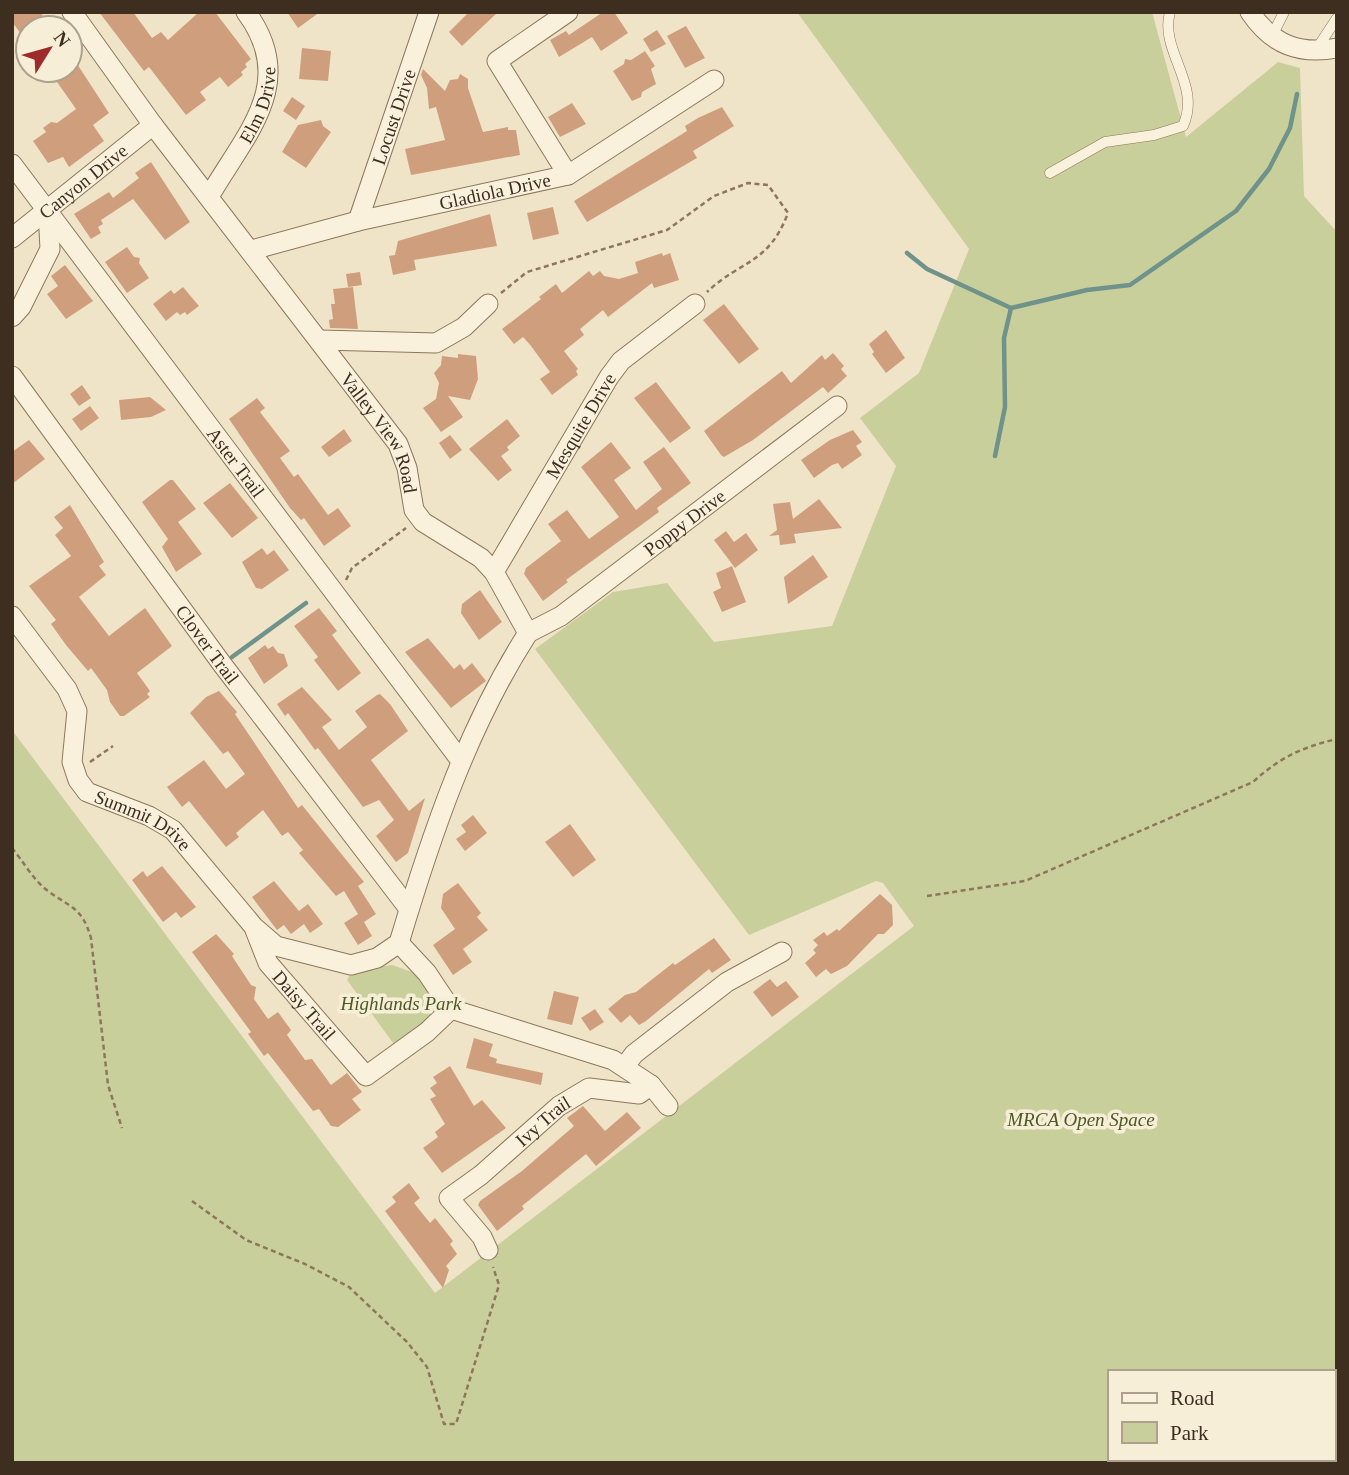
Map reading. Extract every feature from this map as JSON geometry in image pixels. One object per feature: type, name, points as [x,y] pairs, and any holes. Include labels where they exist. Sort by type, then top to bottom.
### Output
[{"type":"street","name":"Valley View Road","points":[[72,12],[153,125],[210,195],[398,444],[407,468],[411,502],[420,518],[481,558],[494,572],[528,633]]},
{"type":"street","name":"Elm Drive","points":[[210,195],[266,99],[267,49],[262,33],[246,12]]},
{"type":"street","name":"Locust Drive","points":[[358,221],[429,12]]},
{"type":"street","points":[[568,12],[497,61],[568,175]]},
{"type":"street","points":[[1251,12],[1272,37],[1294,50],[1314,52],[1337,48]]},
{"type":"street","name":"Gladiola Drive","points":[[252,250],[358,221],[568,175],[714,80]]},
{"type":"street","name":"Canyon Drive","points":[[12,239],[153,125]]},
{"type":"street","name":"Aster Trail","points":[[12,164],[461,761]]},
{"type":"street","points":[[12,317],[21,306],[50,249],[48,210]]},
{"type":"street","points":[[321,340],[436,343],[464,327],[488,304]]},
{"type":"street","name":"Mesquite Drive","points":[[494,572],[615,369],[695,304]]},
{"type":"street","name":"Clover Trail","points":[[12,376],[222,664],[409,909]]},
{"type":"street","name":"Poppy Drive","points":[[528,633],[561,616],[837,407]]},
{"type":"street","name":"Summit Drive","points":[[12,616],[67,689],[77,711],[72,762],[75,773],[87,792],[149,816],[173,830],[254,927],[276,946],[351,965],[377,958],[398,943]]},
{"type":"street","points":[[528,633],[499,678],[461,761],[398,943],[428,973],[451,1009],[625,1066],[651,1085],[668,1106]]},
{"type":"street","name":"Daisy Trail","points":[[254,927],[268,963],[366,1076],[427,1032],[451,1009]]},
{"type":"street","points":[[625,1066],[634,1054],[727,982],[782,952]]},
{"type":"street","name":"Ivy Trail","points":[[488,1250],[482,1237],[449,1198],[481,1175],[559,1106],[589,1088],[639,1094],[651,1085]]},
{"type":"lane","points":[[1050,173],[1105,142],[1154,135],[1182,126],[1189,111],[1189,96],[1167,25],[1170,12]]},
{"type":"lane","points":[[1272,37],[1284,12]]},
{"type":"lane","points":[[1314,52],[1337,18]]},
{"type":"path","points":[[488,304],[527,272],[667,230],[714,197],[748,183],[768,185],[788,213],[779,236],[761,257],[710,289],[695,304]]},
{"type":"path","points":[[335,594],[346,586],[352,568],[420,518]]},
{"type":"path","points":[[927,896],[1025,881],[1253,782],[1276,762],[1302,747],[1337,739]]},
{"type":"path","points":[[75,773],[113,746]]},
{"type":"path","points":[[12,848],[46,890],[77,909],[86,922],[91,938],[108,1085],[122,1128]]},
{"type":"path","points":[[192,1201],[246,1240],[305,1264],[349,1287],[407,1342],[426,1367],[444,1424],[456,1424],[499,1285],[488,1250]]},
{"type":"green space","name":"MRCA Open Space","points":[[797,12],[1152,12],[1186,137],[1278,62],[1300,68],[1304,196],[1337,232],[1337,1463],[12,1463],[12,730],[435,1293],[914,926],[883,883],[876,881],[749,935],[535,649],[613,592],[667,583],[714,642],[832,626],[896,466],[860,418],[919,373],[969,249]]},
{"type":"green space","name":"Highlands Park","points":[[392,965],[415,973],[439,1004],[437,1016],[396,1047],[347,980],[352,971]]},
{"type":"building","points":[[12,12],[42,14],[14,14],[14,25]]},
{"type":"building","points":[[99,12],[133,12],[152,38],[161,32],[168,40],[199,12],[215,12],[251,59],[241,72],[243,75],[228,87],[220,77],[200,92],[206,100],[186,115],[149,67],[144,71]]},
{"type":"building","points":[[287,12],[320,12],[298,28]]},
{"type":"building","points":[[469,12],[498,12],[462,46],[449,32]]},
{"type":"building","points":[[603,12],[614,12],[628,33],[601,51],[592,37],[559,57],[550,40],[566,31],[569,35]]},
{"type":"building","points":[[686,26],[705,58],[685,68],[667,36]]},
{"type":"building","points":[[657,30],[666,44],[651,52],[643,39]]},
{"type":"building","points":[[302,48],[331,51],[328,81],[299,79]]},
{"type":"building","points":[[645,51],[655,66],[651,69],[656,84],[632,101],[613,71],[624,64],[625,59],[631,60]]},
{"type":"building","points":[[423,69],[445,91],[450,80],[458,79],[460,74],[468,79],[468,88],[483,132],[508,127],[508,130],[516,130],[520,155],[411,175],[405,149],[445,140],[436,107],[429,109],[427,88],[421,75]]},
{"type":"building","points":[[84,75],[109,113],[93,125],[104,141],[69,167],[63,157],[48,163],[33,141],[46,132],[43,128],[51,122],[57,123],[76,109],[58,84],[84,84]]},
{"type":"building","points":[[292,97],[305,106],[296,120],[283,111]]},
{"type":"building","points":[[572,103],[586,124],[560,137],[548,117]]},
{"type":"building","points":[[722,107],[734,126],[693,151],[697,158],[587,222],[574,201],[687,131],[685,126]]},
{"type":"building","points":[[321,120],[323,126],[331,132],[306,168],[282,152],[298,125]]},
{"type":"building","points":[[151,162],[190,222],[165,240],[133,199],[101,220],[103,224],[98,227],[101,233],[91,239],[74,214],[109,192],[113,198],[139,178],[135,173]]},
{"type":"building","points":[[553,207],[559,234],[533,240],[527,213]]},
{"type":"building","points":[[490,214],[497,246],[414,260],[416,270],[393,275],[389,256],[395,255],[398,241]]},
{"type":"building","points":[[127,247],[134,257],[140,258],[139,263],[149,278],[127,293],[105,262]]},
{"type":"building","points":[[662,253],[663,256],[670,253],[679,280],[654,288],[652,283],[608,317],[603,310],[580,329],[584,335],[564,351],[578,369],[578,375],[552,395],[540,379],[550,372],[531,346],[523,337],[514,344],[502,329],[556,284],[562,293],[589,271],[593,276],[600,271],[604,276],[619,279],[638,273],[635,262]]},
{"type":"building","points":[[65,265],[93,301],[66,319],[47,294],[58,286],[51,276]]},
{"type":"building","points":[[360,272],[362,285],[348,287],[346,274]]},
{"type":"building","points":[[183,287],[199,306],[187,315],[185,312],[180,315],[177,312],[166,321],[153,304],[171,290],[174,294]]},
{"type":"building","points":[[353,287],[358,329],[330,328],[329,320],[333,319],[331,304],[335,304],[333,289]]},
{"type":"building","points":[[724,304],[759,349],[739,364],[703,320]]},
{"type":"building","points":[[886,330],[905,358],[886,373],[872,354],[874,352],[869,344]]},
{"type":"building","points":[[833,353],[844,366],[841,369],[847,376],[828,393],[823,387],[753,440],[724,457],[721,455],[704,431],[782,371],[791,383],[822,355],[825,360]]},
{"type":"building","points":[[458,354],[476,356],[478,379],[470,400],[448,396],[463,417],[441,432],[423,408],[436,399],[439,383],[434,373],[441,365],[442,356],[458,358]]},
{"type":"building","points":[[656,382],[691,428],[670,443],[634,398]]},
{"type":"building","points":[[82,385],[91,398],[79,406],[70,394]]},
{"type":"building","points":[[150,397],[166,410],[151,417],[121,420],[119,400]]},
{"type":"building","points":[[257,398],[265,408],[260,412],[290,451],[280,458],[294,477],[298,474],[328,515],[338,508],[351,526],[324,546],[304,518],[301,520],[290,508],[229,419]]},
{"type":"building","points":[[90,406],[99,418],[81,431],[72,419]]},
{"type":"building","points":[[507,419],[520,436],[501,456],[512,470],[498,481],[469,449]]},
{"type":"building","points":[[344,429],[352,441],[329,457],[321,447]]},
{"type":"building","points":[[853,430],[862,442],[856,446],[862,455],[842,469],[838,463],[814,478],[801,460],[830,440]]},
{"type":"building","points":[[450,435],[462,450],[450,459],[439,443]]},
{"type":"building","points":[[29,440],[45,459],[12,484],[12,452]]},
{"type":"building","points":[[611,442],[631,468],[614,480],[636,510],[662,489],[643,462],[664,447],[691,483],[657,508],[659,512],[566,580],[568,582],[543,601],[524,574],[526,568],[561,541],[548,524],[567,510],[589,539],[619,517],[581,467]]},
{"type":"building","points":[[173,480],[196,509],[178,522],[202,554],[176,572],[162,547],[168,539],[142,502]]},
{"type":"building","points":[[230,483],[258,518],[232,538],[203,503]]},
{"type":"building","points":[[819,499],[842,528],[794,534],[796,543],[780,545],[779,535],[769,536],[777,530],[773,504],[790,502],[793,519]]},
{"type":"building","points":[[70,505],[104,562],[99,566],[106,575],[79,597],[109,636],[145,608],[172,646],[137,673],[150,691],[147,694],[150,697],[124,716],[120,716],[110,702],[107,690],[91,668],[88,671],[66,645],[51,624],[56,620],[29,586],[71,556],[55,535],[63,528],[54,517]]},
{"type":"building","points":[[726,531],[734,542],[746,533],[758,550],[735,568],[714,540]]},
{"type":"building","points":[[262,548],[267,555],[274,550],[289,570],[262,589],[256,588],[242,562]]},
{"type":"building","points":[[813,555],[828,577],[788,604],[784,577]]},
{"type":"building","points":[[732,566],[746,602],[722,612],[713,592],[721,588],[716,573]]},
{"type":"building","points":[[480,590],[502,622],[479,640],[461,613],[462,604]]},
{"type":"building","points":[[319,608],[337,631],[332,635],[361,673],[338,691],[314,660],[318,657],[294,626]]},
{"type":"building","points":[[428,638],[454,669],[460,664],[464,670],[472,663],[486,681],[451,708],[405,652]]},
{"type":"building","points":[[265,645],[268,649],[273,646],[278,653],[284,654],[288,666],[264,684],[248,658]]},
{"type":"building","points":[[302,687],[332,720],[322,727],[339,750],[367,727],[355,711],[380,694],[408,731],[371,760],[409,811],[425,798],[408,853],[396,862],[376,836],[394,820],[379,800],[363,807],[318,748],[315,750],[288,713],[285,716],[277,704]]},
{"type":"building","points":[[219,691],[237,712],[235,714],[298,808],[302,805],[364,882],[358,886],[376,914],[364,922],[372,936],[358,945],[344,923],[358,914],[344,891],[336,896],[299,853],[303,850],[288,832],[282,836],[263,810],[236,833],[239,837],[226,847],[189,801],[182,807],[167,787],[204,760],[226,789],[245,774],[228,751],[223,754],[190,713],[206,697]]},
{"type":"building","points":[[473,815],[487,833],[465,851],[456,839],[466,832],[461,825]]},
{"type":"building","points":[[570,824],[596,860],[573,877],[545,842]]},
{"type":"building","points":[[162,866],[196,907],[181,918],[176,912],[163,922],[132,880],[143,871],[147,877]]},
{"type":"building","points":[[274,881],[299,911],[308,904],[323,924],[310,933],[304,924],[291,934],[284,925],[277,930],[252,897]]},
{"type":"building","points":[[458,883],[481,913],[477,917],[488,930],[463,949],[472,962],[453,975],[433,945],[455,929],[441,908],[443,894]]},
{"type":"building","points":[[880,894],[892,905],[893,925],[884,934],[878,934],[847,966],[831,974],[826,969],[816,977],[805,963],[816,953],[813,950],[818,945],[813,940],[824,932],[827,936],[837,929],[839,931]]},
{"type":"building","points":[[216,934],[234,954],[232,956],[251,985],[256,987],[254,999],[268,1019],[278,1012],[291,1030],[287,1035],[305,1060],[312,1059],[331,1085],[347,1073],[362,1092],[352,1099],[361,1110],[338,1127],[331,1126],[319,1109],[313,1111],[268,1053],[264,1056],[248,1034],[251,1032],[192,952]]},
{"type":"building","points":[[714,938],[731,960],[712,973],[709,969],[646,1021],[639,1025],[630,1015],[621,1023],[608,1009],[625,995],[636,992],[673,963],[675,965]]},
{"type":"building","points":[[770,979],[777,987],[786,981],[799,997],[772,1017],[753,992]]},
{"type":"building","points":[[554,991],[579,997],[572,1025],[547,1019]]},
{"type":"building","points":[[595,1009],[604,1022],[590,1031],[581,1018]]},
{"type":"building","points":[[474,1038],[493,1044],[489,1056],[497,1059],[496,1063],[543,1073],[541,1085],[466,1068]]},
{"type":"building","points":[[450,1066],[474,1106],[482,1100],[506,1128],[442,1173],[423,1148],[438,1137],[435,1132],[445,1124],[430,1099],[436,1096],[430,1088],[437,1083],[433,1077]]},
{"type":"building","points":[[583,1106],[605,1131],[627,1112],[641,1128],[596,1166],[586,1154],[522,1206],[524,1209],[497,1231],[478,1205],[480,1201],[522,1171],[574,1126],[567,1118]]},
{"type":"building","points":[[409,1183],[420,1198],[414,1203],[430,1223],[435,1218],[453,1241],[450,1244],[457,1254],[446,1266],[449,1270],[443,1288],[385,1211],[396,1202],[392,1197]]},
{"type":"waterway","points":[[907,253],[927,269],[1011,308],[1087,290],[1130,285],[1236,211],[1269,169],[1290,128],[1297,94]]},
{"type":"waterway","points":[[995,456],[1005,407],[1004,338],[1011,308]]},
{"type":"waterway","points":[[232,657],[306,603]]}]
